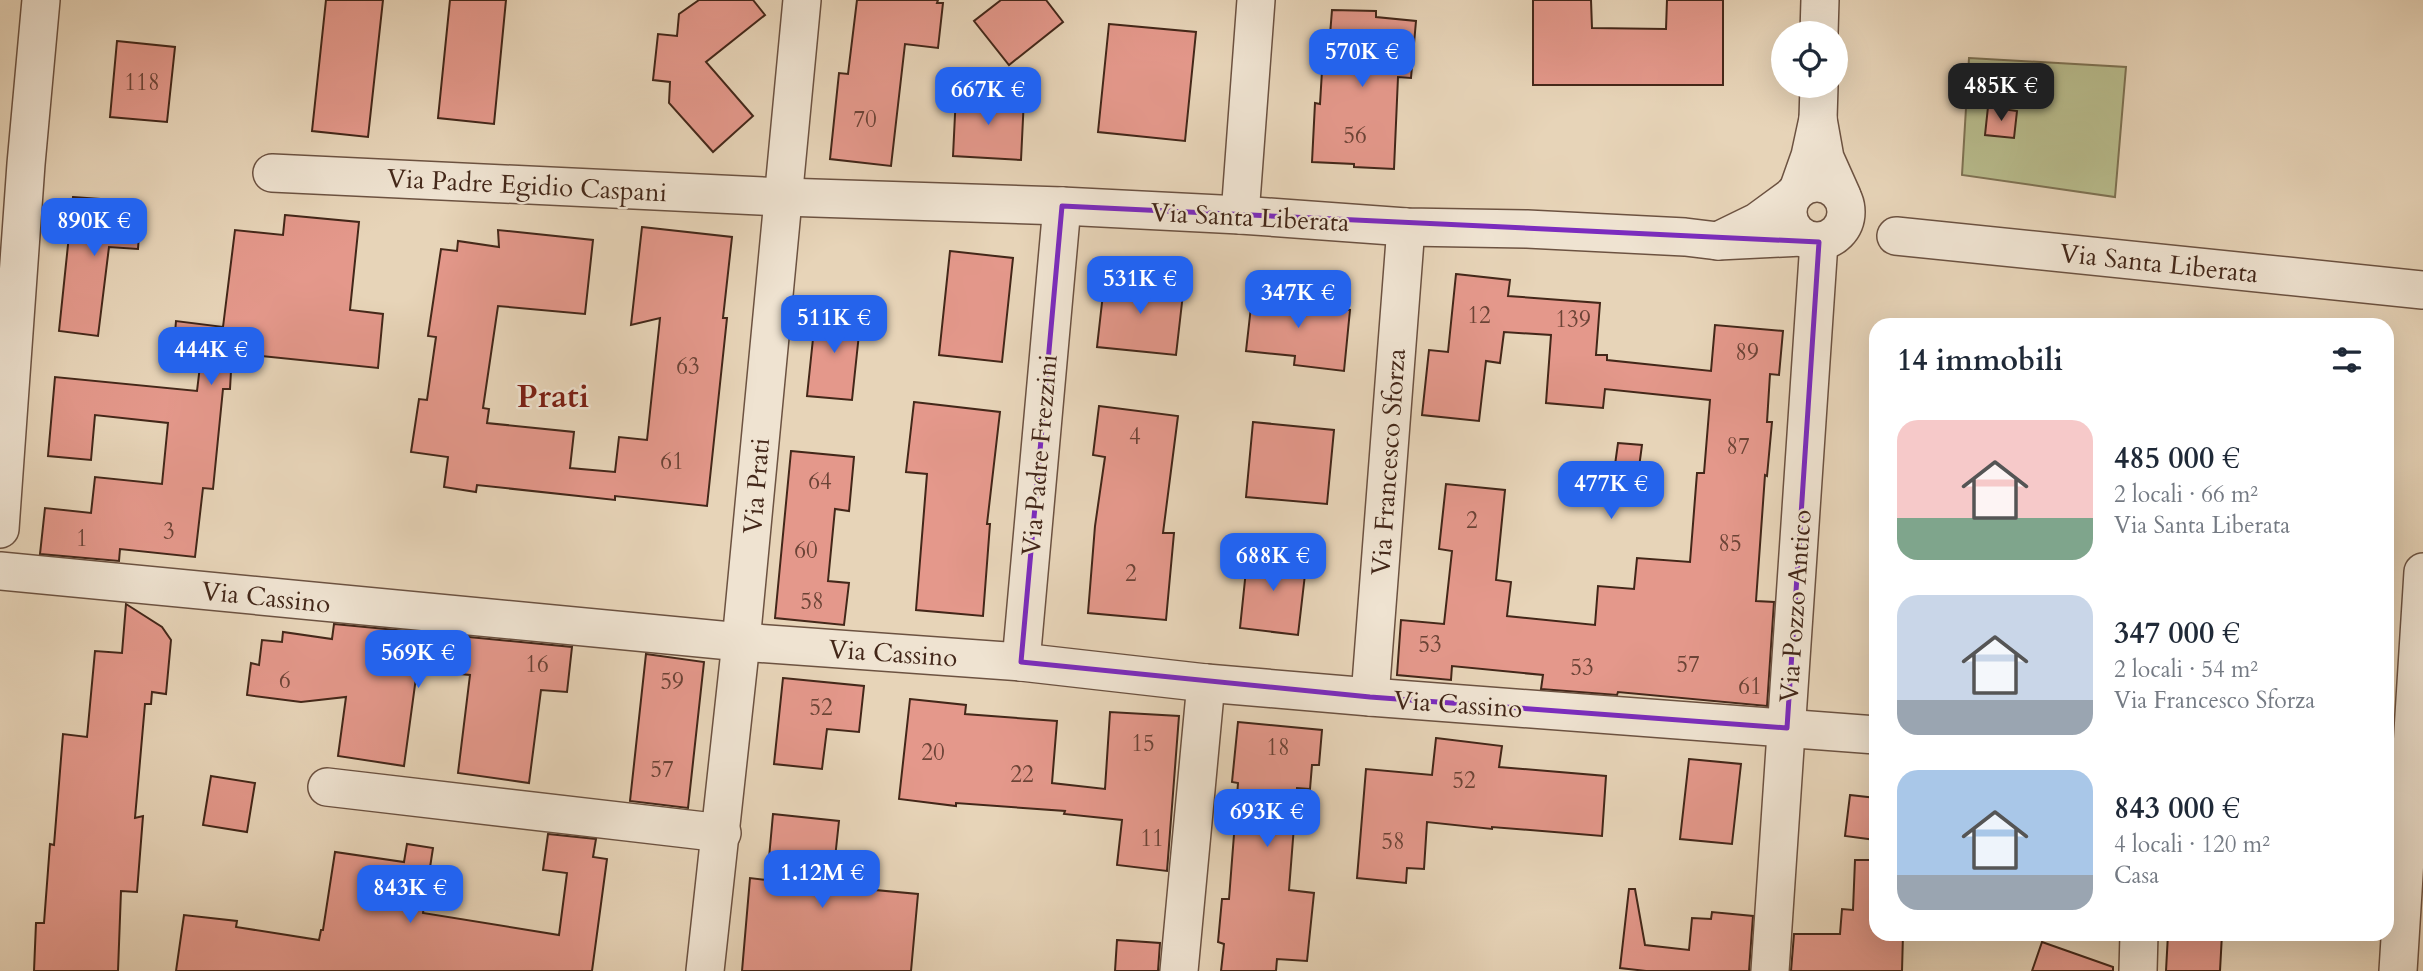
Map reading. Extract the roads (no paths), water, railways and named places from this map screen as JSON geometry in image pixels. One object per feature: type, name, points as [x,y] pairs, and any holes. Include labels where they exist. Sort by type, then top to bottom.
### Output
[{"type":"street","points":[[0,529],[13,163],[41,0]]},
{"type":"street","name":"Via Prati","points":[[705,971],[722,833],[802,0]]},
{"type":"street","points":[[1240,215],[1256,0]]},
{"type":"street","points":[[1819,21],[1820,0]]},
{"type":"street","points":[[1819,102],[1825,158],[1847,214],[1844,223],[1818,239],[1791,227],[1788,207],[1810,156],[1819,102]]},
{"type":"street","name":"Via Padre Egidio Caspani","points":[[272,173],[783,197]]},
{"type":"street","points":[[1718,241],[1757,222],[1807,185],[1826,184],[1843,199]]},
{"type":"street","name":"Via Santa Liberata","points":[[783,197],[1062,206],[1406,227],[1527,229],[1718,241],[1896,236],[2423,290]]},
{"type":"street","name":"Via Santa Liberata","points":[[1843,199],[1872,223],[1896,236]]},
{"type":"street","name":"Via Padre Frezzini","points":[[1021,662],[1062,206]]},
{"type":"street","name":"Via Francesco Sforza","points":[[1370,697],[1406,227]]},
{"type":"street","name":"Via Pozzo Antico","points":[[1770,971],[1818,239]]},
{"type":"street","name":"Via Cassino","points":[[0,571],[741,642],[1021,662],[1206,683],[1869,734]]},
{"type":"street","points":[[2398,971],[2407,779],[2423,572]]},
{"type":"street","points":[[1180,971],[1206,683]]},
{"type":"street","points":[[327,787],[722,833]]},
{"type":"street","points":[[2138,971],[2140,941]]},
{"type":"district","name":"Prati","points":[[553,395]]}]
